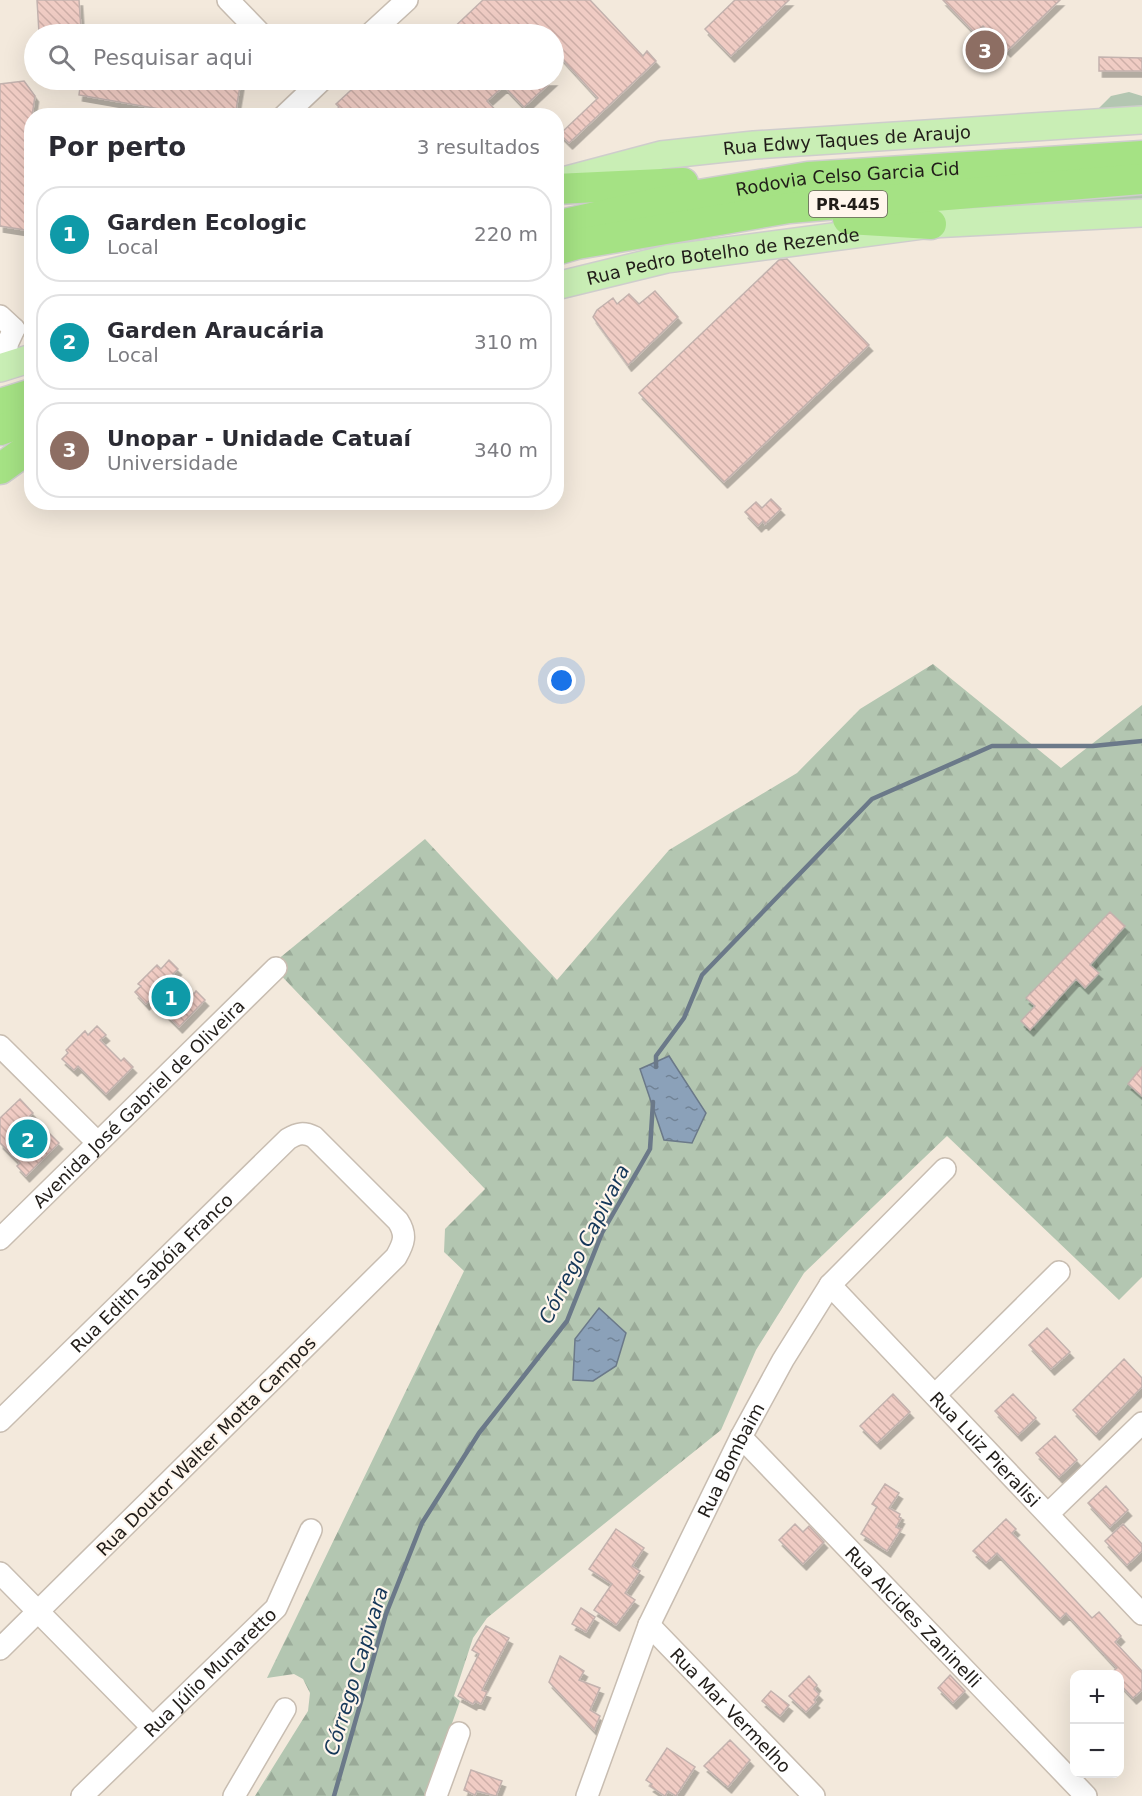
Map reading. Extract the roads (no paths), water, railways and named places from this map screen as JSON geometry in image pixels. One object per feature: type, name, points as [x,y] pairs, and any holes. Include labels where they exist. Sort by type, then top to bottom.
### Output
[{"type":"highway","name":"Rodovia Celso Garcia Cid","points":[[564,224],[681,198],[808,177],[1142,156]]},
{"type":"highway","points":[[564,189],[808,177]]},
{"type":"highway","name":"Rodovia Celso Garcia Cid","points":[[564,248],[789,208],[1142,179]]},
{"type":"highway","points":[[765,213],[931,224]]},
{"type":"highway","points":[[0,404],[24,396]]},
{"type":"highway","points":[[0,430],[24,422]]},
{"type":"highway","points":[[0,470],[24,452]]},
{"type":"main road","name":"Rua Edwy Taques de Araujo","points":[[564,181],[661,155],[754,145],[1142,120]]},
{"type":"main road","name":"Rua Pedro Botelho de Rezende","points":[[564,284],[667,259],[931,224],[1142,213]]},
{"type":"main road","points":[[1,368],[24,361]]},
{"type":"main road","points":[[0,470],[24,462]]},
{"type":"street","points":[[228,0],[251,24]]},
{"type":"street","points":[[381,24],[407,0]]},
{"type":"street","points":[[291,108],[306,90]]},
{"type":"street","points":[[1,368],[15,325]]},
{"type":"street","name":"Avenida José Gabriel de Oliveira","points":[[0,1239],[276,968]]},
{"type":"street","points":[[0,1046],[97,1142]]},
{"type":"street","name":"Rua Edith Sabóia Franco","points":[[0,1422],[288,1138],[297,1133],[306,1133],[321,1143],[398,1221],[405,1238]]},
{"type":"street","name":"Rua Bombaim","points":[[587,1796],[649,1625],[741,1437],[783,1360],[830,1285],[945,1169]]},
{"type":"street","name":"Rua Doutor Walter Motta Campos","points":[[0,1649],[396,1257],[405,1238]]},
{"type":"street","points":[[935,1395],[1059,1272]]},
{"type":"street","name":"Rua Luiz Pieralisi","points":[[830,1285],[1142,1614]]},
{"type":"street","points":[[1048,1514],[1142,1423]]},
{"type":"street","name":"Rua Alcides Zaninelli","points":[[741,1437],[1086,1796]]},
{"type":"street","name":"Rua Júlio Munaretto","points":[[82,1796],[276,1608],[311,1530]]},
{"type":"street","points":[[0,1573],[152,1727]]},
{"type":"street","name":"Rua Mar Vermelho","points":[[649,1625],[814,1796]]},
{"type":"street","points":[[234,1796],[285,1709]]},
{"type":"street","points":[[436,1796],[459,1733]]},
{"type":"water","points":[[669,1056],[706,1113],[692,1143],[664,1140],[640,1069]]},
{"type":"water","points":[[599,1308],[626,1333],[616,1366],[593,1381],[573,1380],[575,1339]]},
{"type":"waterway","name":"Córrego Capivara","points":[[656,1067],[656,1056],[684,1018],[702,975],[872,799],[992,746],[1093,746],[1142,741]]},
{"type":"waterway","name":"Córrego Capivara","points":[[334,1796],[386,1614],[422,1523],[479,1433],[567,1321],[602,1233],[650,1149],[653,1102]]},
{"type":"place","name":"Unopar - Unidade Catuaí","points":[[985,50]]},
{"type":"place","name":"Garden Ecologic","points":[[171,997]]},
{"type":"place","name":"Garden Araucária","points":[[28,1139]]}]
